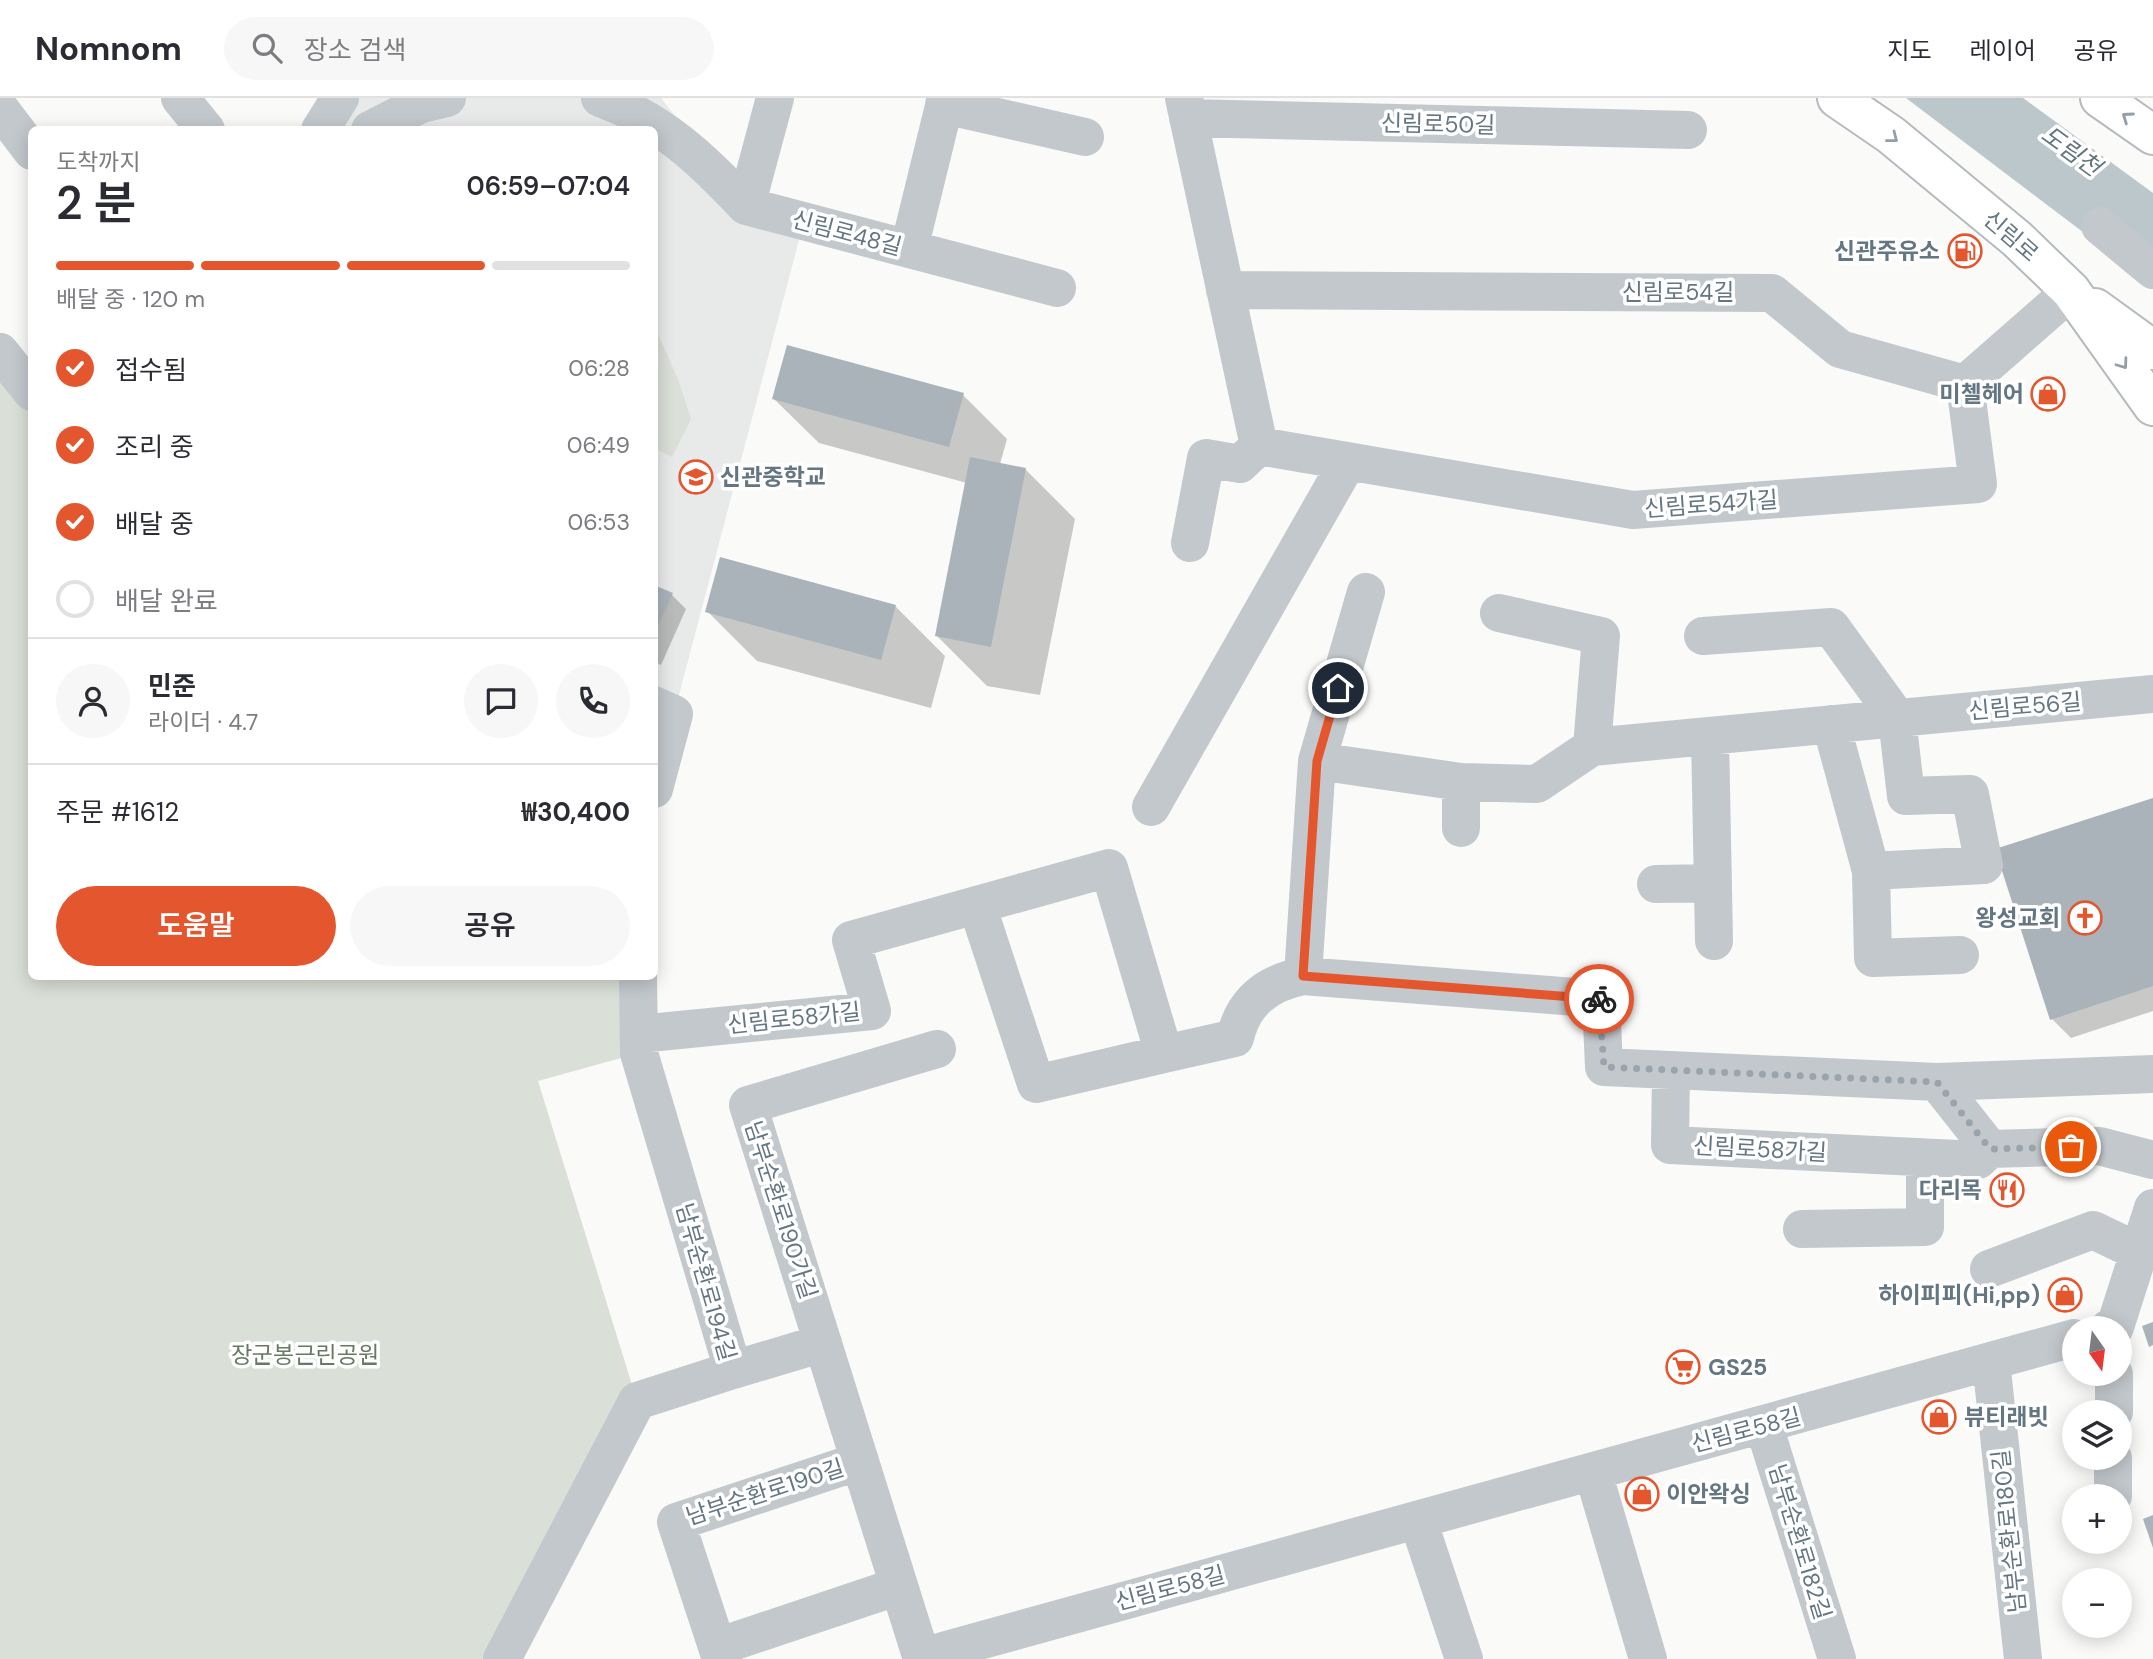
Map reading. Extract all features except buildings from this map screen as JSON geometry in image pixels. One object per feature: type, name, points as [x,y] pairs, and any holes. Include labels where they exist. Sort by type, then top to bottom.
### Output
[{"type":"main road","name":"신림로","points":[[1837,98],[1891,135],[2017,239],[2071,291],[2153,406]]},
{"type":"main road","points":[[2100,98],[2153,135]]},
{"type":"main road","points":[[2071,291],[2153,350]]},
{"type":"street","points":[[180,98],[203,126]]},
{"type":"street","points":[[322,126],[340,98]]},
{"type":"street","points":[[378,126],[421,104],[447,98]]},
{"type":"street","points":[[600,98],[658,126]]},
{"type":"street","points":[[746,206],[775,98]]},
{"type":"street","points":[[909,249],[945,102],[1084,137]]},
{"type":"street","name":"신림로50길","points":[[1259,446],[1186,108],[1688,130]]},
{"type":"street","points":[[0,109],[28,145]]},
{"type":"street","points":[[658,126],[702,159],[746,206]]},
{"type":"street","name":"신림로48길","points":[[746,206],[1057,288]]},
{"type":"street","points":[[2100,226],[2153,270]]},
{"type":"street","name":"신림로54길","points":[[1225,290],[1772,293],[1840,349],[1965,384]]},
{"type":"street","points":[[1965,384],[2071,291]]},
{"type":"street","points":[[0,352],[28,387]]},
{"type":"street","name":"신림로54가길","points":[[1259,446],[1633,510],[1978,484],[1965,384]]},
{"type":"street","points":[[1190,543],[1206,458],[1240,464],[1259,446]]},
{"type":"street","points":[[1151,807],[1348,461]]},
{"type":"street","points":[[1303,976],[1317,761],[1366,592]]},
{"type":"street","points":[[1500,613],[1601,636],[1592,747]]},
{"type":"street","points":[[1703,636],[1831,627],[1897,718],[1906,796],[1970,794],[1984,865],[1871,871]]},
{"type":"street","name":"신림로56길","points":[[1317,761],[1461,782],[1537,784],[1592,747],[2153,694]]},
{"type":"street","points":[[658,707],[674,713],[658,774]]},
{"type":"street","points":[[1831,724],[1871,871],[1873,958],[1960,954]]},
{"type":"street","points":[[1710,736],[1714,942]]},
{"type":"street","points":[[1461,782],[1461,828]]},
{"type":"street","name":"신림로58가길","points":[[639,1034],[872,1011],[851,940],[1109,868],[1164,1054]]},
{"type":"street","points":[[1656,884],[1713,883]]},
{"type":"street","points":[[977,905],[1037,1084],[1235,1038],[1243,1012],[1252,1000],[1276,984],[1303,976],[1601,999],[1604,1067],[1937,1082],[2153,1074]]},
{"type":"street","name":"남부순환로194길","points":[[502,1659],[637,1401],[733,1370],[639,1054],[638,980]]},
{"type":"street","name":"남부순환로190가길","points":[[922,1658],[748,1105],[937,1049]]},
{"type":"street","name":"신림로58가길","points":[[1671,1070],[1671,1144],[1978,1160],[1990,1149],[2099,1146],[2153,1160]]},
{"type":"street","points":[[1937,1082],[1990,1149]]},
{"type":"street","points":[[1802,1230],[1925,1227],[1925,1158]]},
{"type":"street","points":[[2117,1316],[2153,1208]]},
{"type":"street","points":[[1989,1269],[2093,1230],[2139,1252]]},
{"type":"street","name":"신림로58길","points":[[922,1658],[2062,1341]]},
{"type":"street","points":[[733,1370],[823,1343]]},
{"type":"street","name":"남부순환로180길","points":[[1991,1362],[2023,1659]]},
{"type":"street","name":"남부순환로182길","points":[[1764,1426],[1837,1659]]},
{"type":"street","name":"남부순환로190길","points":[[860,1461],[676,1522],[719,1653],[899,1586]]},
{"type":"street","points":[[1593,1472],[1648,1659]]},
{"type":"street","points":[[1418,1520],[1464,1659]]},
{"type":"shaded area","name":"신관중학교","points":[[340,98],[661,98],[746,206],[804,221],[674,714],[658,707],[658,126],[322,126]]},
{"type":"green space","points":[[658,335],[678,379],[691,419],[672,457],[658,450]]},
{"type":"green space","name":"장군봉근린공원","points":[[0,352],[28,388],[28,980],[638,980],[639,1053],[538,1081],[637,1401],[502,1659],[0,1659]]},
{"type":"water","name":"도림천","points":[[1906,98],[2023,98],[2153,193],[2153,285]]},
{"type":"way so far","points":[[1599,999],[1604,1067],[1937,1082],[1990,1149],[2071,1147]]},
{"type":"place","name":"신관주유소","points":[[1965,251]]},
{"type":"place","name":"미첼헤어","points":[[2048,394]]},
{"type":"place","name":"신관중학교","points":[[696,477]]},
{"type":"place","name":"왕성교회","points":[[2085,918]]},
{"type":"place","name":"다리목","points":[[2007,1190]]},
{"type":"place","name":"하이피피(Hi,pp)","points":[[2065,1295]]},
{"type":"place","name":"GS25","points":[[1683,1367]]},
{"type":"place","name":"뷰티래빗","points":[[1939,1417]]},
{"type":"place","name":"이안왁싱","points":[[1642,1494]]},
{"type":"route","points":[[1338,688],[1317,761],[1303,976],[1599,999]]}]
